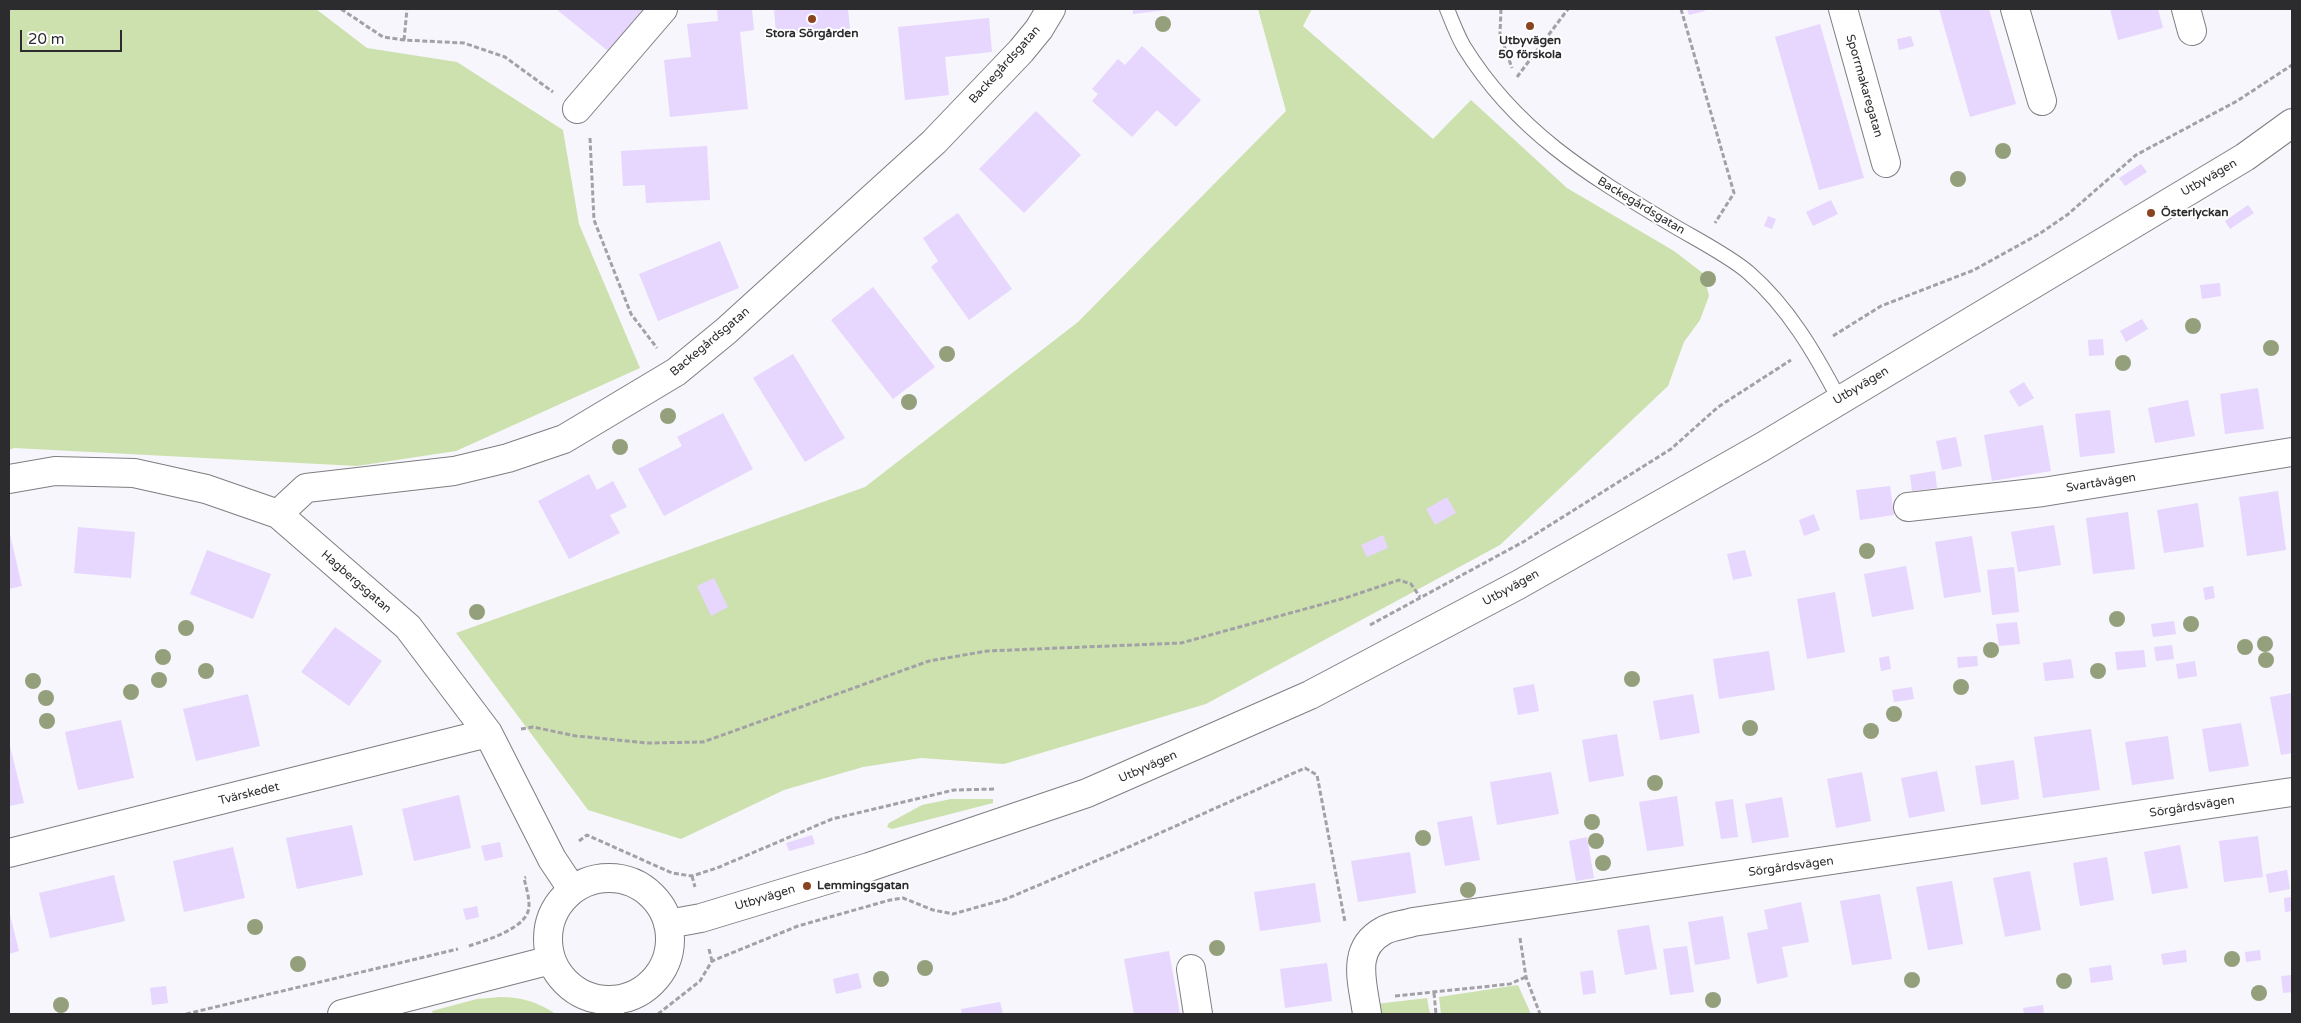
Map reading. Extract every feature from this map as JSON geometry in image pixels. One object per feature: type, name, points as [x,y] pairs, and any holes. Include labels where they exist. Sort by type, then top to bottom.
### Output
[{"type":"street","points":[[577,109],[662,9]]},
{"type":"street","name":"Backegårdsgatan","points":[[278,514],[306,488],[454,471],[508,458],[564,439],[676,372],[726,331],[934,142],[1020,51],[1039,29],[1051,9]]},
{"type":"street","name":"Sporrmakaregatan","points":[[1842,9],[1886,163]]},
{"type":"street","points":[[2015,9],[2042,101]]},
{"type":"street","name":"Utbyvägen","points":[[668,924],[701,918],[869,867],[1087,793],[1310,695],[1518,585],[1762,447],[1839,399],[2245,157],[2292,123]]},
{"type":"street","name":"Svartåvägen","points":[[1908,507],[2043,492],[2292,452]]},
{"type":"street","name":"Hagbergsgatan","points":[[9,479],[55,471],[134,473],[206,489],[278,514],[408,626],[488,733],[552,860],[572,889]]},
{"type":"street","name":"Tvärskedet","points":[[9,853],[488,733]]},
{"type":"street","name":"Sörgårdsvägen","points":[[1363,948],[1383,930],[1413,922],[1516,909],[2292,792]]},
{"type":"street","points":[[616,878],[634,884],[649,893],[661,908],[668,924],[670,942],[667,961],[658,977],[644,990],[610,1008],[572,988],[558,974],[551,960],[548,935],[552,915],[572,889],[598,880],[616,878]]},
{"type":"street","points":[[1363,948],[1360,963],[1366,1007]]},
{"type":"street","points":[[342,1014],[551,960]]},
{"type":"street","points":[[1191,969],[1198,1014]]},
{"type":"lane","name":"Backegårdsgatan","points":[[1447,9],[1463,46],[1478,68],[1531,129],[1560,154],[1594,178],[1748,272],[1777,302],[1812,348],[1839,399]]},
{"type":"path","points":[[341,9],[383,37],[464,43],[505,57],[577,109],[590,140],[594,220],[632,314],[676,372]]},
{"type":"path","points":[[404,40],[407,9]]},
{"type":"path","points":[[1501,9],[1500,34],[1508,61],[1522,82]]},
{"type":"path","points":[[1517,76],[1568,9]]},
{"type":"path","points":[[1681,9],[1734,193],[1715,224],[1707,219]]},
{"type":"path","points":[[1366,628],[1522,542],[1671,449],[1718,407],[1763,376],[1881,306],[1974,270],[2039,234],[2068,215],[2136,155],[2237,101],[2292,65]]},
{"type":"path","points":[[488,733],[533,727],[576,736],[639,742],[703,742],[929,661],[987,651],[1181,643],[1345,598],[1399,580],[1410,584],[1420,597]]},
{"type":"path","points":[[658,1014],[700,981],[712,961],[798,926],[903,898],[933,910],[953,914],[1006,899],[1131,846],[1305,768],[1317,775],[1346,930],[1363,948]]},
{"type":"path","points":[[186,1014],[469,946],[494,937],[514,928],[530,908],[524,878],[587,835],[672,873],[692,876],[717,868],[832,819],[954,790],[1000,789]]},
{"type":"path","points":[[886,894],[890,900]]},
{"type":"path","points":[[1516,909],[1526,977],[1540,1014]]},
{"type":"path","points":[[1366,1007],[1434,992],[1510,984],[1526,977]]},
{"type":"path","points":[[1434,992],[1436,1014]]},
{"type":"green space","points":[[9,9],[316,9],[367,48],[457,62],[563,130],[579,224],[640,368],[456,451],[357,466],[14,448],[9,450]]},
{"type":"green space","points":[[1258,9],[1312,9],[1303,26],[1433,139],[1471,100],[1567,188],[1674,251],[1704,274],[1709,296],[1700,320],[1684,342],[1668,386],[1500,545],[1206,704],[1004,764],[921,758],[863,767],[784,790],[681,839],[588,810],[456,633],[865,487],[1078,322],[1286,111]]},
{"type":"green space","points":[[951,799],[993,799],[993,803],[892,829],[887,827],[889,823],[922,805]]},
{"type":"green space","points":[[1518,985],[1531,1014],[1441,1014],[1439,997]]},
{"type":"green space","points":[[500,997],[529,1001],[556,1014],[433,1014],[432,1011],[477,999]]},
{"type":"green space","points":[[1427,998],[1430,1014],[1378,1014],[1376,1004]]},
{"type":"building","points":[[556,9],[643,9],[608,51]]},
{"type":"building","points":[[717,9],[752,9],[754,30],[740,32],[748,109],[670,117],[664,60],[691,57],[687,24],[718,21]]},
{"type":"building","name":"Stora Sörgården","points":[[774,9],[848,9],[850,29],[776,35]]},
{"type":"building","points":[[1133,9],[1166,9],[1166,10],[1133,14]]},
{"type":"building","points":[[1687,9],[1704,9],[1705,11],[1689,15]]},
{"type":"building","points":[[1939,9],[1989,9],[2016,104],[1970,117]]},
{"type":"building","points":[[2110,9],[2158,9],[2163,28],[2118,40]]},
{"type":"building","points":[[989,18],[992,52],[945,57],[949,95],[905,100],[898,27]]},
{"type":"building","points":[[1820,24],[1864,178],[1819,190],[1775,37]]},
{"type":"building","points":[[1911,36],[1914,46],[1899,50],[1897,39]]},
{"type":"building","points":[[1142,46],[1201,100],[1176,127],[1157,110],[1132,137],[1092,101],[1098,94],[1092,89],[1118,59],[1125,65]]},
{"type":"building","points":[[1036,111],[1081,155],[1024,213],[979,169]]},
{"type":"building","points":[[707,146],[710,200],[646,203],[645,185],[623,186],[621,151]]},
{"type":"building","points":[[2141,164],[2147,172],[2125,186],[2119,178]]},
{"type":"building","points":[[1831,200],[1838,214],[1813,226],[1806,212]]},
{"type":"building","points":[[2248,205],[2254,213],[2230,229],[2225,221]]},
{"type":"building","points":[[958,213],[1012,289],[969,320],[931,267],[938,261],[923,238]]},
{"type":"building","points":[[1768,216],[1776,219],[1772,229],[1764,226]]},
{"type":"building","points":[[720,241],[739,288],[658,321],[639,274]]},
{"type":"building","points":[[2220,283],[2221,296],[2202,299],[2200,285]]},
{"type":"building","points":[[873,287],[935,367],[893,399],[831,320]]},
{"type":"building","points":[[2142,319],[2148,329],[2126,342],[2120,331]]},
{"type":"building","points":[[2103,339],[2104,355],[2089,356],[2088,340]]},
{"type":"building","points":[[793,354],[845,438],[805,462],[753,378]]},
{"type":"building","points":[[2024,382],[2034,398],[2019,407],[2009,391]]},
{"type":"building","points":[[2258,388],[2264,429],[2225,434],[2220,394]]},
{"type":"building","points":[[2188,400],[2195,436],[2155,443],[2148,408]]},
{"type":"building","points":[[2110,410],[2115,453],[2080,457],[2075,414]]},
{"type":"building","points":[[723,413],[753,469],[664,516],[638,469],[682,446],[677,437]]},
{"type":"building","points":[[2043,425],[2051,471],[1992,481],[1984,435]]},
{"type":"building","points":[[1956,437],[1962,466],[1942,470],[1936,441]]},
{"type":"building","points":[[1935,471],[1937,488],[1912,491],[1910,475]]},
{"type":"building","points":[[589,474],[597,490],[613,481],[627,507],[610,515],[620,533],[569,559],[538,501]]},
{"type":"building","points":[[1890,486],[1894,515],[1860,520],[1856,490]]},
{"type":"building","points":[[2278,491],[2286,550],[2247,556],[2239,497]]},
{"type":"building","points":[[1447,497],[1456,513],[1435,525],[1426,509]]},
{"type":"building","points":[[2198,503],[2204,547],[2164,553],[2157,510]]},
{"type":"building","points":[[2128,512],[2135,569],[2093,574],[2086,518]]},
{"type":"building","points":[[1814,514],[1820,530],[1804,536],[1799,520]]},
{"type":"building","points":[[2054,525],[2061,565],[2018,572],[2011,532]]},
{"type":"building","points":[[78,527],[135,532],[131,578],[74,573]]},
{"type":"building","points":[[9,530],[22,586],[9,589]]},
{"type":"building","points":[[1383,535],[1388,548],[1367,557],[1361,545]]},
{"type":"building","points":[[1972,536],[1981,592],[1944,598],[1935,542]]},
{"type":"building","points":[[207,550],[271,574],[253,619],[190,594]]},
{"type":"building","points":[[1745,550],[1752,576],[1733,580],[1727,554]]},
{"type":"building","points":[[1906,566],[1914,609],[1872,617],[1864,574]]},
{"type":"building","points":[[2014,567],[2019,612],[1992,615],[1987,570]]},
{"type":"building","points":[[714,578],[728,607],[711,616],[697,586]]},
{"type":"building","points":[[2213,586],[2215,598],[2205,600],[2203,588]]},
{"type":"building","points":[[1835,592],[1845,652],[1807,659],[1797,599]]},
{"type":"building","points":[[2174,621],[2176,634],[2153,637],[2151,624]]},
{"type":"building","points":[[2017,622],[2020,644],[1999,646],[1996,624]]},
{"type":"building","points":[[335,627],[382,661],[349,706],[301,672]]},
{"type":"building","points":[[2172,645],[2174,659],[2156,661],[2154,647]]},
{"type":"building","points":[[2144,650],[2146,667],[2117,670],[2115,652]]},
{"type":"building","points":[[1769,651],[1775,690],[1719,699],[1713,659]]},
{"type":"building","points":[[1889,656],[1891,669],[1881,671],[1879,658]]},
{"type":"building","points":[[1977,656],[1978,666],[1958,668],[1957,657]]},
{"type":"building","points":[[2071,659],[2074,678],[2045,681],[2043,663]]},
{"type":"building","points":[[2195,661],[2197,676],[2178,679],[2176,664]]},
{"type":"building","points":[[1534,684],[1539,711],[1518,715],[1513,688]]},
{"type":"building","points":[[1912,687],[1914,699],[1894,702],[1892,690]]},
{"type":"building","points":[[2292,693],[2292,753],[2281,755],[2270,697]]},
{"type":"building","points":[[248,694],[260,746],[196,761],[183,709]]},
{"type":"building","points":[[1693,694],[1700,733],[1660,740],[1653,701]]},
{"type":"building","points":[[121,720],[134,778],[78,790],[65,732]]},
{"type":"building","points":[[2241,723],[2249,766],[2209,772],[2202,729]]},
{"type":"building","points":[[2091,729],[2100,790],[2043,798],[2034,737]]},
{"type":"building","points":[[1617,734],[1624,776],[1589,782],[1582,740]]},
{"type":"building","points":[[2168,736],[2174,779],[2132,785],[2125,742]]},
{"type":"building","points":[[9,742],[24,803],[9,806]]},
{"type":"building","points":[[2014,760],[2019,799],[1981,805],[1975,766]]},
{"type":"building","points":[[1937,771],[1945,811],[1909,818],[1901,778]]},
{"type":"building","points":[[1551,772],[1559,814],[1497,825],[1490,782]]},
{"type":"building","points":[[1862,772],[1871,821],[1836,828],[1827,779]]},
{"type":"building","points":[[459,795],[471,848],[414,861],[402,809]]},
{"type":"building","points":[[1677,796],[1684,846],[1647,851],[1639,802]]},
{"type":"building","points":[[1782,797],[1789,837],[1752,843],[1745,804]]},
{"type":"building","points":[[1733,799],[1738,837],[1721,839],[1715,802]]},
{"type":"building","points":[[1472,816],[1480,860],[1445,866],[1437,822]]},
{"type":"building","points":[[352,825],[363,875],[297,889],[286,838]]},
{"type":"building","points":[[812,835],[815,844],[789,851],[786,843]]},
{"type":"building","points":[[2258,836],[2263,877],[2224,882],[2219,841]]},
{"type":"building","points":[[1587,837],[1594,878],[1576,881],[1569,841]]},
{"type":"building","points":[[500,842],[503,857],[485,861],[481,846]]},
{"type":"building","points":[[2180,845],[2188,888],[2152,894],[2144,852]]},
{"type":"building","points":[[233,847],[245,898],[184,912],[173,861]]},
{"type":"building","points":[[1410,852],[1416,893],[1358,902],[1351,861]]},
{"type":"building","points":[[2107,857],[2114,900],[2080,906],[2073,863]]},
{"type":"building","points":[[2287,870],[2290,889],[2269,893],[2266,874]]},
{"type":"building","points":[[2030,871],[2041,930],[2005,937],[1993,878]]},
{"type":"building","points":[[114,875],[125,921],[50,938],[39,893]]},
{"type":"building","points":[[1952,881],[1963,944],[1928,950],[1916,887]]},
{"type":"building","points":[[1315,883],[1321,922],[1260,931],[1254,892]]},
{"type":"building","points":[[1880,894],[1892,959],[1852,965],[1840,901]]},
{"type":"building","points":[[2292,897],[2292,911],[2285,912],[2284,898]]},
{"type":"building","points":[[1801,902],[1809,942],[1782,947],[1788,977],[1757,984],[1747,933],[1768,929],[1764,910]]},
{"type":"building","points":[[477,906],[479,917],[466,920],[463,909]]},
{"type":"building","points":[[9,911],[19,951],[9,954]]},
{"type":"building","points":[[1723,916],[1730,959],[1695,965],[1688,922]]},
{"type":"building","points":[[1649,925],[1657,969],[1625,975],[1617,930]]},
{"type":"building","points":[[1687,946],[1694,992],[1670,995],[1663,949]]},
{"type":"building","points":[[2186,950],[2187,962],[2163,965],[2161,954]]},
{"type":"building","points":[[2260,950],[2261,960],[2246,962],[2245,952]]},
{"type":"building","points":[[1169,951],[1180,1014],[1134,1014],[1124,959]]},
{"type":"building","points":[[1327,963],[1332,1001],[1285,1008],[1280,969]]},
{"type":"building","points":[[2111,965],[2113,980],[2091,983],[2089,968]]},
{"type":"building","points":[[1593,970],[1596,993],[1583,995],[1580,972]]},
{"type":"building","points":[[858,973],[862,988],[836,994],[833,979]]},
{"type":"building","points":[[2292,975],[2292,992],[2283,993],[2281,976]]},
{"type":"building","points":[[166,986],[168,1003],[152,1005],[150,988]]},
{"type":"building","points":[[1000,1002],[1003,1014],[962,1014],[961,1009]]},
{"type":"building","points":[[2043,1005],[2044,1014],[2024,1014],[2023,1008]]},
{"type":"place","name":"Stora Sörgården","points":[[812,19]]},
{"type":"place","name":"Utbyvägen 50 förskola","points":[[1530,26]]},
{"type":"place","name":"Österlyckan","points":[[2151,213]]},
{"type":"place","name":"Lemmingsgatan","points":[[807,886]]}]
